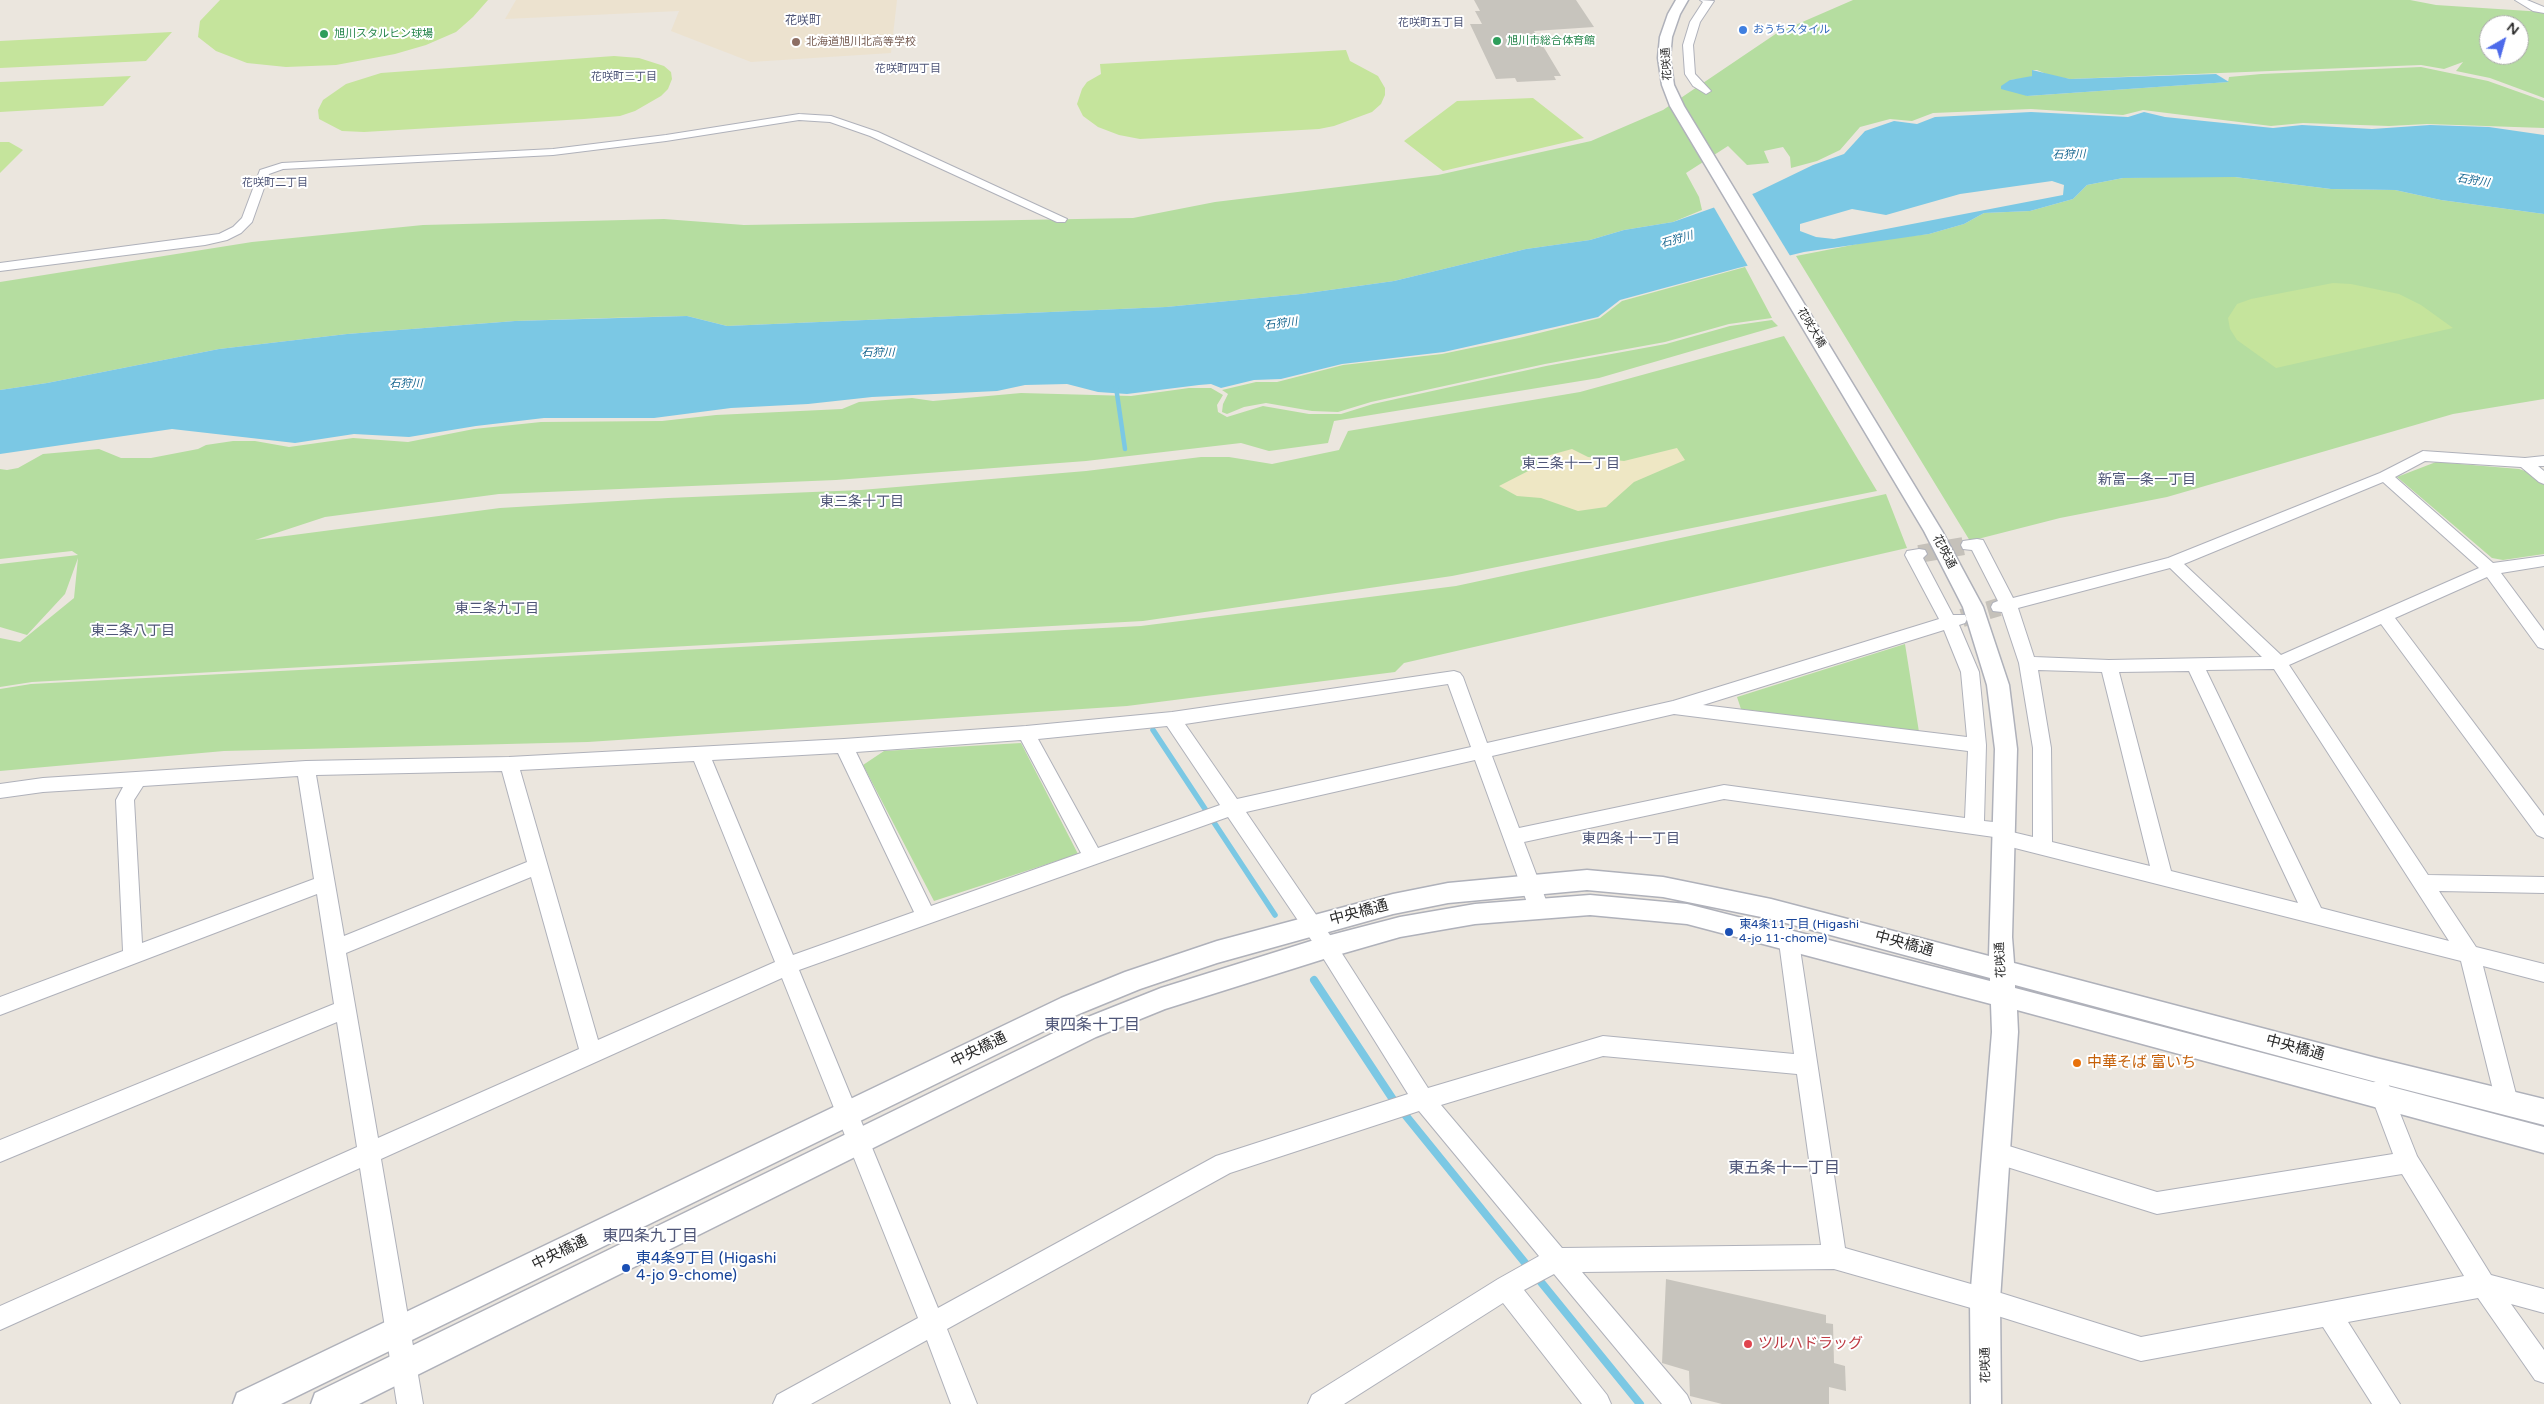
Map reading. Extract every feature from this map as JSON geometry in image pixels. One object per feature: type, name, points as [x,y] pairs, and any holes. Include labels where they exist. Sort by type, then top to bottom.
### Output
[{"type":"street","name":"花咲通","points":[[1682,0],[1674,14],[1666,37],[1664,58],[1668,85],[1689,126]]},
{"type":"street","points":[[1705,0],[1709,1],[1695,22],[1688,45],[1690,74],[1697,84],[1706,91]]},
{"type":"street","points":[[2520,0],[2536,9],[2544,10]]},
{"type":"street","points":[[0,268],[223,237],[237,230],[248,219],[264,172],[282,166],[571,150],[799,116],[831,119],[874,134],[1061,219]]},
{"type":"street","name":"花咲大橋","points":[[1689,126],[1933,531]]},
{"type":"street","points":[[2004,605],[2173,562],[2385,476],[2423,456],[2525,463],[2544,461]]},
{"type":"street","points":[[2525,463],[2544,479]]},
{"type":"street","points":[[2385,476],[2490,569],[2544,643]]},
{"type":"street","name":"花咲通","points":[[1933,531],[1974,608],[1998,685],[2006,749],[2003,834],[2002,983],[2005,1032],[1984,1300],[1986,1404]]},
{"type":"street","points":[[1969,545],[1976,544],[2028,663],[2042,748],[2043,847]]},
{"type":"street","points":[[1920,554],[1913,555],[1954,621],[1970,672],[1977,745],[1974,825]]},
{"type":"street","points":[[2028,663],[2110,666],[2279,663],[2490,569],[2544,561]]},
{"type":"street","points":[[2173,562],[2279,663],[2470,955],[2507,1102]]},
{"type":"street","points":[[2384,616],[2544,830]]},
{"type":"street","points":[[0,1318],[787,966],[926,916],[1216,814],[1673,708],[1954,621]]},
{"type":"street","points":[[2194,664],[2314,915]]},
{"type":"street","points":[[2110,666],[2163,878]]},
{"type":"street","points":[[0,792],[43,785],[306,768],[509,764],[844,746],[1026,733],[1172,719],[1454,676],[1480,753],[1514,837],[1539,908]]},
{"type":"street","points":[[1673,708],[1977,745]]},
{"type":"street","points":[[1172,719],[1216,814],[1319,936],[1406,1106],[1678,1404]]},
{"type":"street","points":[[1026,733],[1093,857]]},
{"type":"street","points":[[844,746],[926,916]]},
{"type":"street","points":[[700,754],[723,805],[787,966],[860,1141],[964,1404]]},
{"type":"street","points":[[509,764],[591,1053]]},
{"type":"street","points":[[306,768],[410,1404]]},
{"type":"street","points":[[133,955],[125,800],[138,779]]},
{"type":"street","points":[[1514,837],[1724,792],[1974,825],[2043,847],[2163,878],[2544,972]]},
{"type":"street","points":[[336,948],[539,866]]},
{"type":"street","name":"中央橋通","points":[[326,1404],[1097,1025],[1319,936],[1393,904],[1448,893],[1587,880],[1663,887],[1771,909],[2002,983],[2382,1096],[2544,1140]]},
{"type":"street","points":[[0,1006],[325,883]]},
{"type":"street","points":[[2424,884],[2544,885]]},
{"type":"street","name":"中央橋通","points":[[248,1404],[397,1330],[1070,1006],[1134,980],[1319,936],[1400,927],[1474,914],[1590,905],[1687,914],[1789,942],[2002,983],[2376,1070],[2544,1112]]},
{"type":"street","points":[[1789,942],[1834,1257]]},
{"type":"street","points":[[0,1151],[345,1009]]},
{"type":"street","points":[[786,1404],[1224,1164],[1603,1046],[1807,1065]]},
{"type":"street","points":[[2376,1070],[2382,1096],[2408,1162],[2483,1285],[2544,1371]]},
{"type":"street","points":[[1996,1153],[2157,1203],[2408,1162]]},
{"type":"street","points":[[1322,1404],[1513,1284],[1549,1264],[1834,1257],[1984,1300],[2141,1349],[2483,1285],[2544,1301]]},
{"type":"street","points":[[1513,1284],[1598,1404]]},
{"type":"street","points":[[2328,1313],[2387,1404]]},
{"type":"shaded area","name":"北海道旭川北高等学校","points":[[516,0],[897,0],[891,53],[751,62],[671,31],[679,11],[505,19]]},
{"type":"green space","name":"旭川スタルヒン球場","points":[[220,0],[488,0],[456,32],[426,45],[395,54],[336,65],[286,67],[247,63],[216,51],[198,37],[200,21]]},
{"type":"green space","points":[[1853,0],[2410,0],[2436,5],[2544,12],[2544,98],[2490,78],[2456,71],[2463,62],[2444,69],[2421,65],[2070,79],[2032,70],[2032,76],[2028,78],[2010,80],[2027,96],[2228,82],[2229,77],[2261,74],[2421,67],[2488,81],[2544,101],[2544,128],[2427,124],[2389,126],[2303,123],[2271,126],[2143,110],[2123,115],[2031,109],[1933,113],[1912,121],[1890,119],[1860,127],[1840,150],[1817,161],[1791,168],[1790,157],[1783,147],[1764,151],[1769,163],[1747,165],[1728,146],[1686,173],[1699,197],[1702,210],[1673,222],[1624,230],[1590,240],[1526,249],[1394,281],[1301,294],[1166,307],[727,326],[687,316],[515,321],[347,334],[219,349],[47,383],[0,390],[0,282],[252,242],[423,225],[664,219],[744,225],[1133,218],[1215,202],[1438,175],[1591,141],[1663,110],[1777,33]]},
{"type":"green space","points":[[172,32],[146,61],[0,68],[0,41]]},
{"type":"green space","points":[[1346,50],[1350,61],[1378,76],[1385,88],[1385,95],[1381,104],[1372,112],[1334,126],[1319,129],[1140,139],[1119,135],[1098,127],[1083,116],[1077,104],[1082,89],[1087,82],[1101,74],[1100,64]]},
{"type":"green space","points":[[614,56],[639,58],[664,66],[671,72],[672,79],[668,89],[661,96],[635,111],[620,116],[364,132],[342,131],[319,119],[318,110],[323,100],[346,84],[381,73]]},
{"type":"green space","points":[[131,76],[103,106],[0,112],[0,82]]},
{"type":"green space","points":[[1533,98],[1584,138],[1443,171],[1404,141],[1457,101]]},
{"type":"green space","points":[[0,142],[9,142],[23,150],[0,173]]},
{"type":"green space","points":[[2235,177],[2331,189],[2395,190],[2441,200],[2544,214],[2544,399],[2453,414],[2167,497],[2060,518],[1970,541],[1796,256],[1883,239],[1929,234],[1964,224],[1984,213],[2030,211],[2073,199],[2087,185],[2123,178]]},
{"type":"green space","points":[[1745,267],[1772,318],[1729,324],[1665,342],[1545,364],[1371,402],[1338,412],[1312,411],[1266,403],[1244,407],[1227,414],[1222,412],[1223,404],[1228,394],[1222,390],[1256,382],[1277,382],[1343,365],[1442,354],[1519,338],[1600,318],[1622,301]]},
{"type":"green space","points":[[2333,283],[2351,284],[2399,294],[2421,305],[2453,328],[2276,368],[2237,340],[2230,329],[2228,318],[2237,304],[2251,299]]},
{"type":"green space","points":[[1772,320],[1778,326],[1599,378],[1334,421],[1328,443],[1269,451],[1241,443],[1086,461],[836,480],[499,494],[325,517],[255,540],[500,508],[668,498],[861,490],[1086,471],[1201,457],[1229,457],[1272,464],[1339,450],[1348,431],[1580,392],[1784,336],[1877,491],[1452,576],[1143,621],[32,682],[0,687],[0,638],[20,642],[74,598],[78,558],[65,594],[27,635],[0,627],[0,564],[78,555],[72,551],[0,559],[0,469],[18,468],[43,454],[99,449],[121,458],[151,458],[198,449],[206,445],[233,441],[255,441],[289,447],[353,438],[408,442],[474,429],[541,422],[662,421],[716,415],[842,409],[859,402],[912,398],[933,401],[1021,393],[1131,396],[1189,388],[1211,388],[1223,395],[1217,405],[1218,412],[1227,417],[1263,406],[1309,414],[1341,414],[1373,404],[1546,366],[1666,344],[1730,326]]},
{"type":"green space","points":[[2436,462],[2519,469],[2528,472],[2544,485],[2544,554],[2503,560],[2492,558],[2397,477]]},
{"type":"green space","points":[[1886,494],[1907,548],[1404,663],[1395,672],[1127,706],[588,742],[224,751],[0,771],[0,689],[31,684],[1141,626],[1456,586]]},
{"type":"green space","points":[[1905,644],[1919,732],[1741,709],[1737,697]]},
{"type":"green space","points":[[1021,743],[1078,854],[934,901],[863,765],[884,751]]},
{"type":"sand","points":[[1677,448],[1685,460],[1634,482],[1606,507],[1578,511],[1541,498],[1517,496],[1499,486],[1536,467],[1543,457],[1572,449],[1588,457],[1624,461]]},
{"type":"water","points":[[2032,70],[2070,79],[2216,74],[2229,82],[2027,96],[2001,89],[2001,86],[2010,80],[2032,76]]},
{"type":"water","name":"石狩川","points":[[2031,112],[2128,117],[2144,112],[2165,117],[2273,128],[2302,125],[2372,129],[2430,125],[2489,127],[2544,135],[2544,214],[2441,200],[2395,190],[2331,189],[2235,177],[2123,178],[2087,185],[2073,199],[2030,211],[1984,213],[1964,224],[1929,234],[1804,252],[1738,268],[1620,300],[1598,317],[1444,352],[1342,364],[1281,379],[1254,380],[1221,388],[1211,384],[1127,394],[1098,392],[1067,384],[1025,385],[997,391],[872,397],[808,404],[731,408],[654,418],[544,418],[476,426],[409,437],[354,434],[295,443],[172,429],[0,454],[0,390],[47,383],[219,349],[347,334],[515,321],[687,316],[727,326],[1166,307],[1301,294],[1394,281],[1526,249],[1590,240],[1624,230],[1673,222],[1755,193],[1813,165],[1844,154],[1865,131],[1894,121],[1917,124],[1935,117]],"holes":[[[2052,181],[2064,185],[2063,195],[1834,239],[1816,237],[1800,231],[1800,224],[1852,209],[1886,215],[1960,194]]]},
{"type":"pier","points":[[1751,192],[1792,259],[1749,268],[1712,204]]},
{"type":"building","name":"旭川市総合体育館","points":[[1474,0],[1576,0],[1594,27],[1534,31],[1561,76],[1554,76],[1556,80],[1517,82],[1515,78],[1496,79],[1470,24],[1482,24],[1475,11],[1480,11]]},
{"type":"building","name":"ツルハドラッグ","points":[[1666,1279],[1826,1315],[1826,1323],[1833,1324],[1834,1363],[1845,1366],[1846,1391],[1829,1387],[1829,1404],[1722,1404],[1690,1396],[1689,1371],[1662,1363]]},
{"type":"waterway","points":[[1116,387],[1125,449]]},
{"type":"waterway","points":[[1153,730],[1275,915]]},
{"type":"waterway","points":[[1314,980],[1396,1104]]},
{"type":"waterway","points":[[1402,1111],[1530,1269]]},
{"type":"waterway","points":[[1536,1276],[1640,1404]]},
{"type":"tunnel","points":[[1919,554],[1969,545]]},
{"type":"tunnel","points":[[1962,618],[1999,607]]},
{"type":"place","name":"おうちスタイル","points":[[1743,30]]},
{"type":"place","name":"旭川スタルヒン球場","points":[[324,34]]},
{"type":"place","name":"旭川市総合体育館","points":[[1497,41]]},
{"type":"place","name":"北海道旭川北高等学校","points":[[796,42]]},
{"type":"place","name":"東4条11丁目 (Higashi 4-jo 11-chome)","points":[[1729,932]]},
{"type":"place","name":"中華そば 富いち","points":[[2077,1063]]},
{"type":"place","name":"東4条9丁目 (Higashi 4-jo 9-chome)","points":[[626,1268]]},
{"type":"place","name":"ツルハドラッグ","points":[[1748,1344]]},
{"type":"district","name":"花咲町","points":[[803,21]]},
{"type":"district","name":"花咲町五丁目","points":[[1431,23]]},
{"type":"district","name":"花咲町四丁目","points":[[908,69]]},
{"type":"district","name":"花咲町三丁目","points":[[624,77]]},
{"type":"district","name":"花咲町二丁目","points":[[275,183]]},
{"type":"district","name":"東三条十一丁目","points":[[1571,464]]},
{"type":"district","name":"新富一条一丁目","points":[[2147,480]]},
{"type":"district","name":"東三条十丁目","points":[[862,502]]},
{"type":"district","name":"東三条九丁目","points":[[497,609]]},
{"type":"district","name":"東三条八丁目","points":[[133,631]]},
{"type":"district","name":"東四条十一丁目","points":[[1631,839]]},
{"type":"district","name":"東四条十丁目","points":[[1092,1026]]},
{"type":"district","name":"東五条十一丁目","points":[[1784,1169]]},
{"type":"district","name":"東四条九丁目","points":[[650,1237]]}]
